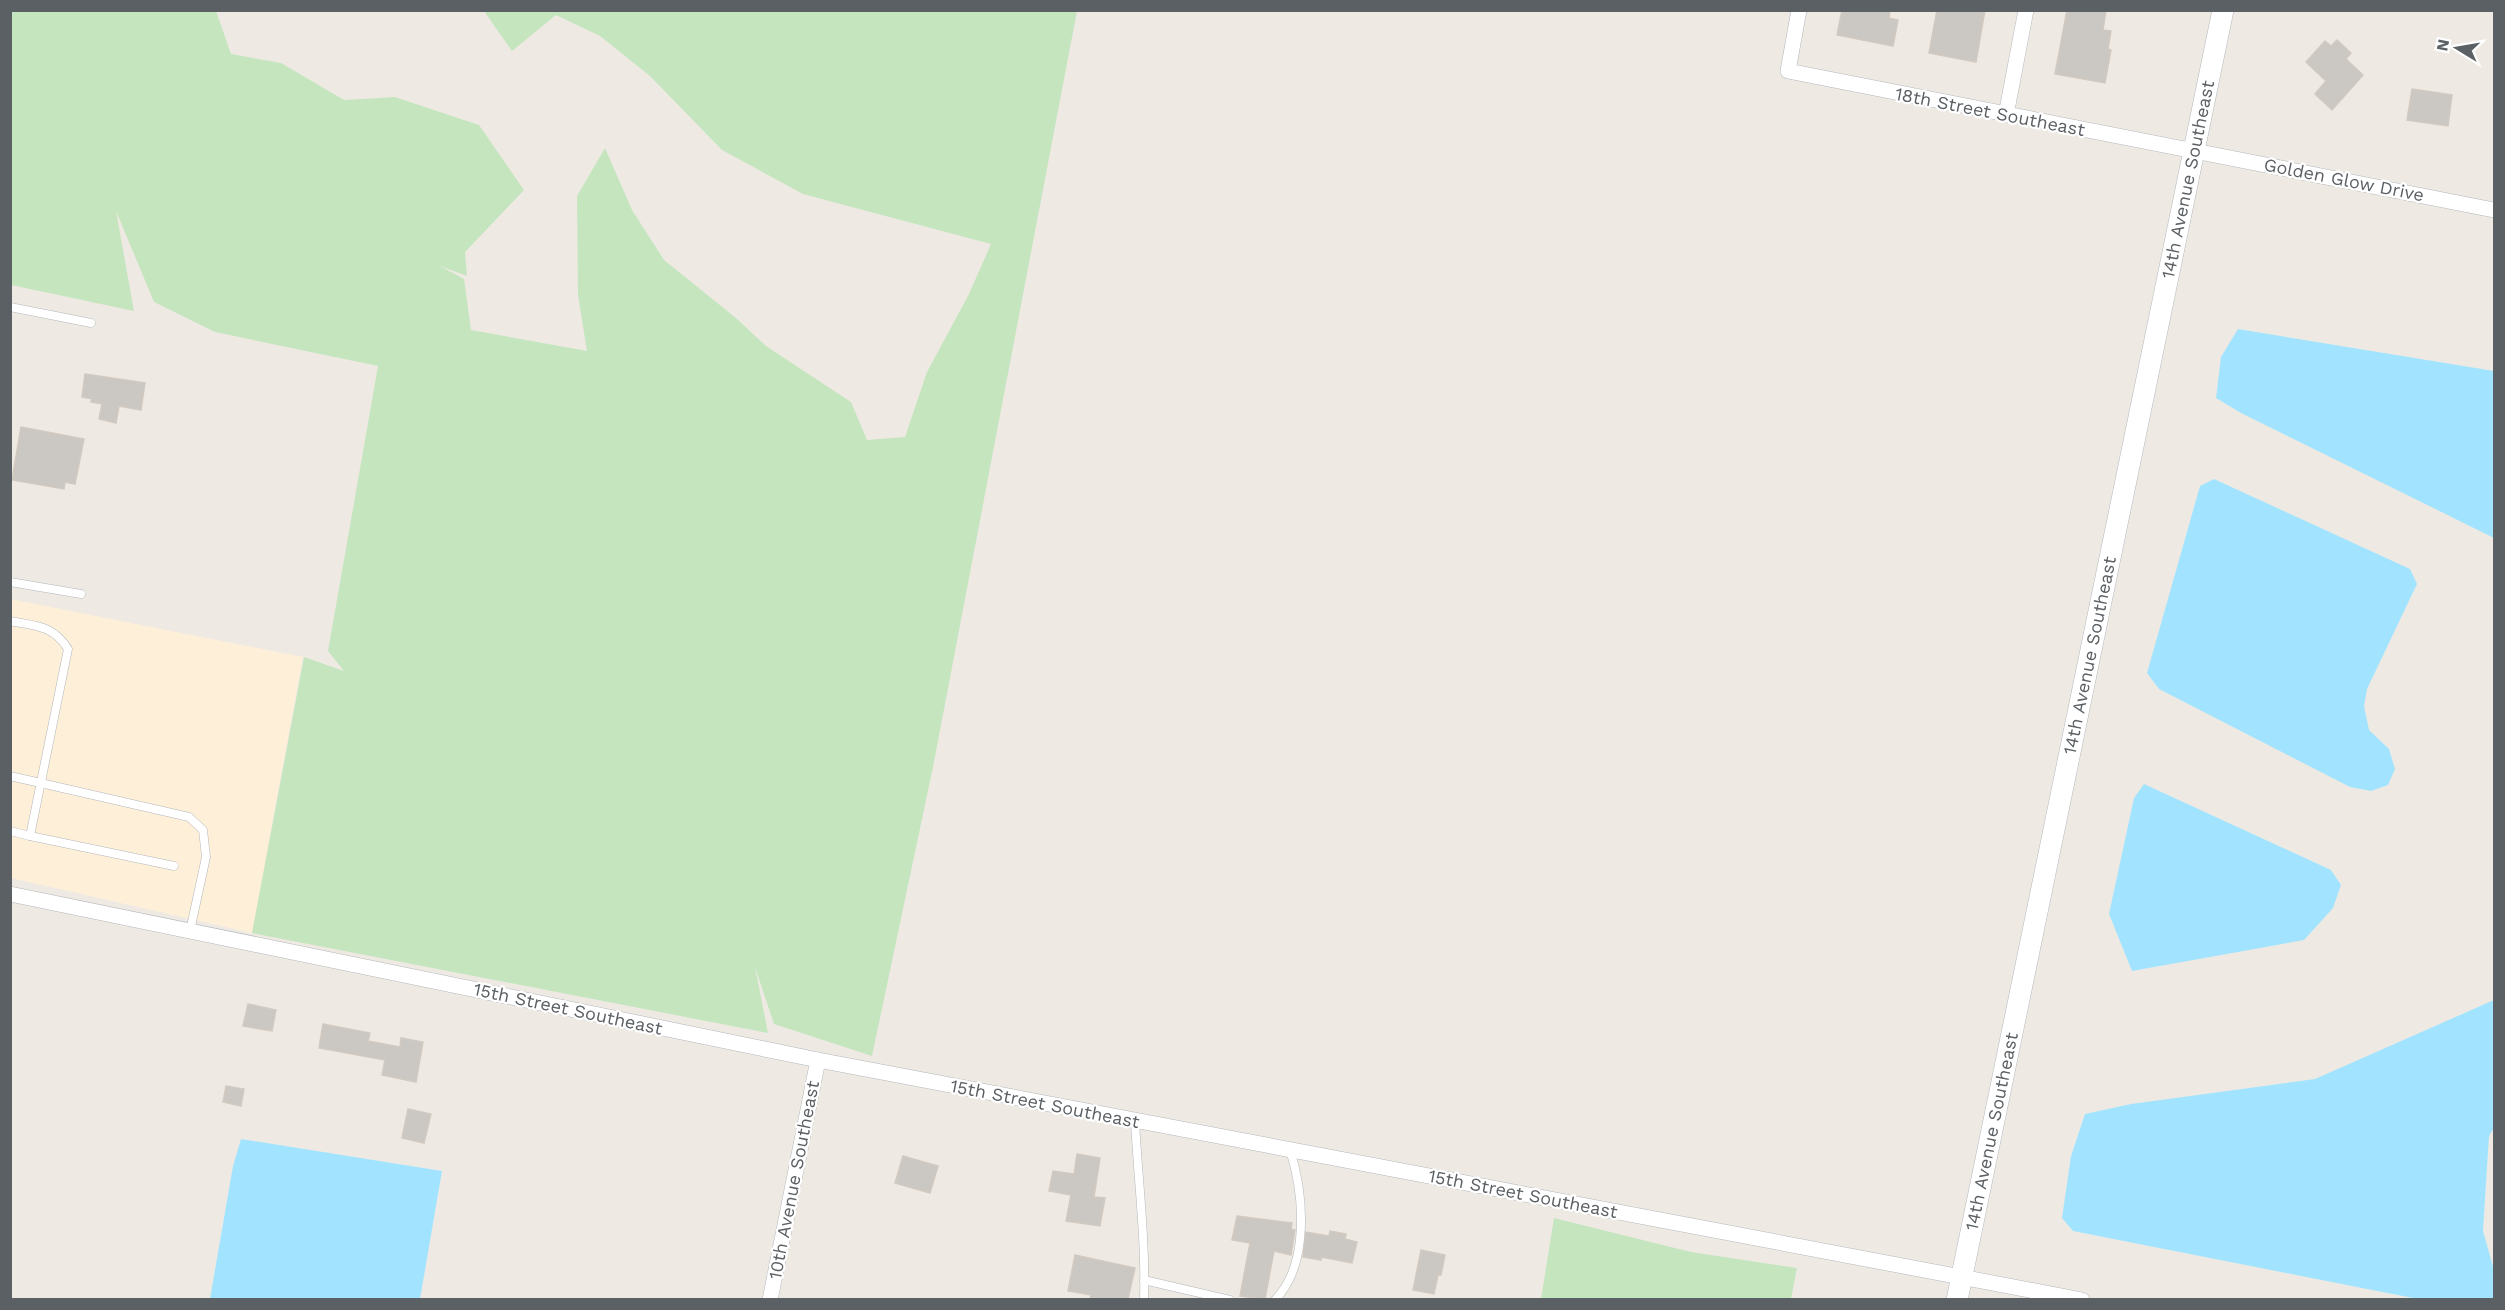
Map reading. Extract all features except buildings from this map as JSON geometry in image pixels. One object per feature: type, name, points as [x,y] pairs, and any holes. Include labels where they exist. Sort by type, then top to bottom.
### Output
[{"type":"street","name":"18th Street Southeast","points":[[1799,10],[1788,71],[2193,151]]},
{"type":"street","points":[[2006,115],[2026,10]]},
{"type":"street","name":"14th Avenue Southeast","points":[[1957,1299],[2223,10]]},
{"type":"street","name":"Golden Glow Drive","points":[[2193,151],[2494,210]]},
{"type":"street","name":"15th Street Southeast","points":[[11,897],[190,931],[818,1060],[2082,1299]]},
{"type":"street","name":"10th Avenue Southeast","points":[[770,1299],[818,1060]]},
{"type":"lane","points":[[10,307],[92,323]]},
{"type":"lane","points":[[10,582],[81,594]]},
{"type":"lane","points":[[10,621],[46,628],[60,636],[68,649],[30,836]]},
{"type":"lane","points":[[10,776],[41,781],[189,817],[203,830],[206,857],[190,931]]},
{"type":"lane","points":[[10,831],[174,866]]},
{"type":"lane","points":[[1135,1121],[1144,1299]]},
{"type":"lane","points":[[1275,1299],[1282,1293],[1295,1268],[1299,1241],[1301,1206],[1296,1169],[1290,1150]]},
{"type":"lane","points":[[1144,1280],[1230,1299]]},
{"type":"shaded area","points":[[10,599],[303,657],[252,933],[11,878]]},
{"type":"green space","points":[[11,10],[216,11],[231,54],[281,63],[344,100],[395,97],[479,125],[524,190],[465,252],[467,276],[440,266],[464,279],[471,330],[587,351],[578,295],[577,196],[605,148],[632,210],[664,260],[736,318],[766,346],[851,402],[867,440],[905,437],[927,372],[969,294],[991,244],[803,194],[722,150],[650,76],[600,36],[556,15],[512,51],[484,11],[1077,11],[933,767],[872,1056],[774,1024],[755,967],[768,1033],[252,933],[304,657],[344,671],[328,651],[378,366],[215,332],[154,302],[116,211],[134,311],[11,285]]},
{"type":"green space","points":[[1554,1218],[1691,1252],[1797,1268],[1791,1299],[1541,1299]]},
{"type":"water","points":[[2238,329],[2494,371],[2494,538],[2241,413],[2216,398],[2221,357]]},
{"type":"water","points":[[2214,479],[2410,569],[2417,584],[2367,689],[2364,706],[2369,730],[2389,749],[2395,769],[2388,785],[2371,791],[2350,787],[2159,689],[2147,673],[2200,486]]},
{"type":"water","points":[[2144,784],[2331,870],[2341,885],[2333,908],[2304,940],[2132,971],[2109,914],[2134,798]]},
{"type":"water","points":[[2494,1000],[2494,1128],[2489,1136],[2483,1231],[2494,1270],[2494,1299],[2418,1299],[2073,1231],[2062,1218],[2071,1156],[2085,1114],[2131,1104],[2315,1079]]},
{"type":"water","points":[[241,1139],[442,1171],[420,1299],[210,1299],[233,1166]]}]
